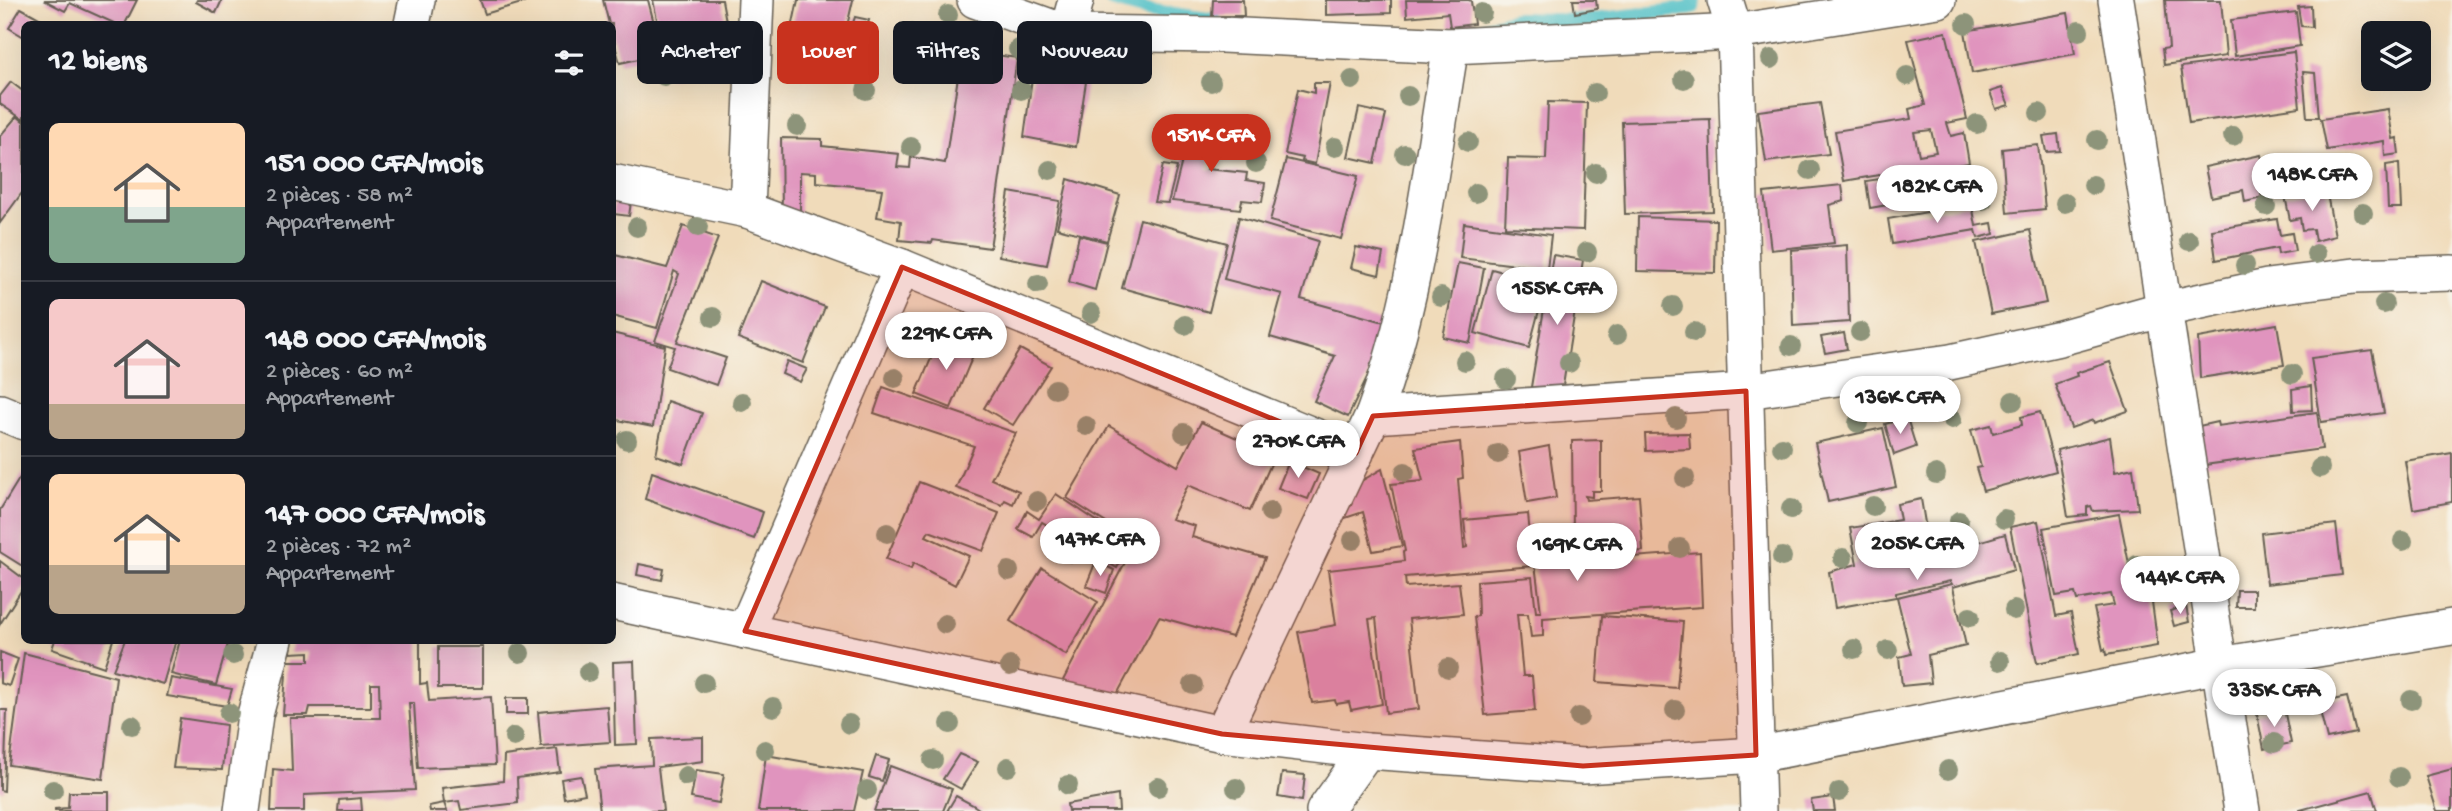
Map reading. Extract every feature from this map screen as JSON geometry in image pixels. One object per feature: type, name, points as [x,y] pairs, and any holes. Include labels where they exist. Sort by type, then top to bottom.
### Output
[{"type":"street","points":[[413,21],[417,0]]},
{"type":"street","points":[[747,210],[756,0]]},
{"type":"street","points":[[975,0],[1034,21]]},
{"type":"street","points":[[1070,21],[1076,0]]},
{"type":"street","points":[[1152,34],[1451,46],[1730,16],[1938,0]]},
{"type":"street","points":[[2116,0],[2242,811]]},
{"type":"street","points":[[1730,16],[1758,811]]},
{"type":"street","points":[[1222,734],[1356,453],[1391,367],[1410,291],[1451,46]]},
{"type":"street","points":[[616,183],[747,210],[902,267],[1356,453]]},
{"type":"street","points":[[745,631],[902,267]]},
{"type":"street","points":[[1373,416],[1745,391],[1950,362],[2060,338],[2164,309],[2266,287],[2341,277],[2452,273]]},
{"type":"street","points":[[0,412],[21,421]]},
{"type":"street","points":[[616,603],[1222,734],[1367,751],[1583,766],[1756,755],[2220,665],[2452,626]]},
{"type":"street","points":[[242,811],[256,715],[274,644]]},
{"type":"street","points":[[1324,811],[1367,751]]},
{"type":"highlighted area","points":[[902,267],[1356,453],[1373,416],[1746,391],[1756,755],[1583,766],[1222,734],[745,631]]},
{"type":"building","points":[[44,0],[137,0],[126,21],[109,21],[70,3],[65,11]]},
{"type":"building","points":[[222,0],[216,13],[196,2]]},
{"type":"building","points":[[480,0],[528,0],[528,1],[485,14]]},
{"type":"building","points":[[603,0],[648,0],[653,21],[637,21],[637,59],[620,63],[616,49],[616,21],[608,21]]},
{"type":"building","points":[[653,0],[722,0],[726,21],[657,21]]},
{"type":"building","points":[[798,0],[853,0],[848,21],[794,21]]},
{"type":"building","points":[[1213,0],[1243,0],[1244,16],[1212,16]]},
{"type":"building","points":[[1326,0],[1391,0],[1391,13],[1326,15]]},
{"type":"building","points":[[1406,0],[1469,0],[1474,24],[1450,27],[1448,13],[1407,17]]},
{"type":"building","points":[[1573,0],[1596,0],[1597,9],[1575,13]]},
{"type":"building","points":[[2165,0],[2221,0],[2226,56],[2164,65],[2162,49],[2169,48]]},
{"type":"building","points":[[2311,6],[2312,27],[2301,26],[2298,7]]},
{"type":"building","points":[[21,8],[45,21],[21,21],[21,35],[9,28]]},
{"type":"building","points":[[2296,12],[2300,46],[2235,56],[2231,20]]},
{"type":"building","points":[[2068,13],[2075,54],[1972,73],[1965,31]]},
{"type":"building","points":[[855,17],[869,20],[869,21],[854,21]]},
{"type":"building","points":[[1946,32],[1967,119],[1947,123],[1951,136],[1964,133],[1969,163],[1844,181],[1835,131],[1911,119],[1909,109],[1925,105],[1908,40]],"holes":[[[1931,130],[1936,152],[1919,155],[1914,132]]]},
{"type":"building","points":[[2294,52],[2300,107],[2189,123],[2181,67]]},
{"type":"building","points":[[1003,56],[1017,58],[990,248],[933,240],[932,243],[899,240],[901,221],[877,217],[882,189],[816,182],[816,173],[800,172],[800,215],[782,213],[781,138],[822,139],[822,146],[899,154],[897,167],[910,168],[911,157],[945,163],[957,84],[1003,84]]},
{"type":"building","points":[[2303,72],[2315,73],[2319,117],[2307,117]]},
{"type":"building","points":[[11,82],[21,90],[21,118],[0,104],[0,96]]},
{"type":"building","points":[[1314,83],[1330,83],[1315,164],[1285,154],[1298,89],[1314,93]]},
{"type":"building","points":[[1031,84],[1086,84],[1076,147],[1024,137]]},
{"type":"building","points":[[2002,88],[2009,105],[1996,109],[1990,92]]},
{"type":"building","points":[[1548,102],[1587,103],[1583,230],[1505,227],[1508,158],[1546,159]]},
{"type":"building","points":[[1820,103],[1829,154],[1766,162],[1758,111]]},
{"type":"building","points":[[1359,108],[1386,114],[1375,163],[1348,157]]},
{"type":"building","points":[[2388,109],[2393,139],[2397,138],[2399,154],[2385,156],[2384,141],[2327,150],[2321,119]]},
{"type":"building","points":[[17,116],[21,119],[21,194],[0,223],[0,136]]},
{"type":"building","points":[[1193,116],[1218,122],[1207,169],[1247,173],[1246,180],[1265,183],[1262,202],[1242,200],[1240,209],[1172,201]]},
{"type":"building","points":[[1710,119],[1713,211],[1625,214],[1622,122]]},
{"type":"building","points":[[2058,134],[2060,151],[2046,152],[2043,136]]},
{"type":"building","points":[[2038,145],[2045,209],[2007,213],[2002,149]]},
{"type":"building","points":[[2261,155],[2268,188],[2260,190],[2262,198],[2245,202],[2243,190],[2211,197],[2205,167]]},
{"type":"building","points":[[1286,159],[1358,176],[1341,239],[1270,221]]},
{"type":"building","points":[[2399,163],[2401,208],[2388,208],[2386,165]]},
{"type":"building","points":[[1163,165],[1177,167],[1168,203],[1154,202]]},
{"type":"building","points":[[1946,169],[1951,194],[1870,208],[1866,181]]},
{"type":"building","points":[[1068,179],[1120,195],[1107,241],[1057,228]]},
{"type":"building","points":[[1842,185],[1844,201],[1829,205],[1834,243],[1771,250],[1764,193]]},
{"type":"building","points":[[2326,189],[2335,236],[2315,241],[2313,229],[2302,230],[2300,218],[2290,220],[2285,196]]},
{"type":"building","points":[[1009,192],[1060,201],[1047,265],[999,256]]},
{"type":"building","points":[[616,200],[631,202],[629,216],[616,214]]},
{"type":"building","points":[[1972,204],[1976,226],[1992,223],[1994,234],[1978,238],[1976,230],[1892,244],[1888,219]]},
{"type":"building","points":[[1239,217],[1318,241],[1301,299],[1384,322],[1375,358],[1370,366],[1372,367],[1348,417],[1314,401],[1335,356],[1270,337],[1282,294],[1224,279]]},
{"type":"building","points":[[1638,217],[1716,220],[1715,273],[1637,271]]},
{"type":"building","points":[[1140,219],[1227,243],[1209,312],[1122,288]]},
{"type":"building","points":[[2277,219],[2280,235],[2292,233],[2295,251],[2278,254],[2277,248],[2216,260],[2212,230]]},
{"type":"building","points":[[1464,223],[1551,235],[1547,269],[1460,258]]},
{"type":"building","points":[[683,226],[718,238],[677,342],[726,358],[716,385],[667,368],[675,347],[655,341],[679,274],[674,271],[657,328],[616,317],[616,255],[667,268]]},
{"type":"building","points":[[2030,230],[2046,303],[1991,314],[1976,242]]},
{"type":"building","points":[[1079,235],[1107,242],[1095,290],[1069,282]]},
{"type":"building","points":[[1847,245],[1849,322],[1793,326],[1791,250]]},
{"type":"building","points":[[1356,247],[1383,253],[1379,275],[1351,268]]},
{"type":"building","points":[[1553,255],[1583,260],[1561,398],[1530,393]]},
{"type":"building","points":[[1458,263],[1484,268],[1470,343],[1443,337]]},
{"type":"building","points":[[1492,269],[1546,284],[1529,348],[1475,333]]},
{"type":"building","points":[[761,281],[825,307],[803,363],[738,338]]},
{"type":"building","points":[[2277,324],[2284,365],[2200,378],[2198,338]]},
{"type":"building","points":[[1844,333],[1847,349],[1825,353],[1821,337]]},
{"type":"building","points":[[616,334],[665,346],[653,427],[616,420]]},
{"type":"building","points":[[941,335],[975,351],[951,408],[916,394]]},
{"type":"building","points":[[1020,349],[1051,366],[1013,425],[984,408]]},
{"type":"building","points":[[2372,350],[2384,413],[2321,422],[2311,358]]},
{"type":"building","points":[[787,361],[807,369],[800,382],[782,374]]},
{"type":"building","points":[[2110,362],[2128,411],[2071,428],[2055,384],[2077,376],[2076,373]]},
{"type":"building","points":[[2311,386],[2312,410],[2293,411],[2292,389]]},
{"type":"building","points":[[883,387],[1016,433],[991,479],[1019,491],[1013,504],[1005,500],[1002,505],[956,488],[974,446],[874,413]]},
{"type":"building","points":[[667,401],[702,413],[683,464],[656,455]]},
{"type":"building","points":[[2040,412],[2056,471],[1983,491],[1976,468],[1981,467],[1971,430],[1991,425],[1993,433],[2022,425],[2021,417]]},
{"type":"building","points":[[2317,412],[2322,449],[2204,465],[2199,426],[2217,422],[2218,426]]},
{"type":"building","points":[[1907,418],[1916,447],[1894,455],[1885,424]]},
{"type":"building","points":[[1201,422],[1275,455],[1250,511],[1188,485],[1171,519],[1195,526],[1192,537],[1265,558],[1232,637],[1159,617],[1115,698],[1058,690],[1131,551],[1127,548],[1117,568],[1042,522],[1033,537],[1018,529],[1027,511],[1039,519],[1056,494],[1115,533],[1117,530],[1067,498],[1109,426],[1178,466]]},
{"type":"building","points":[[1883,428],[1896,487],[1828,502],[1815,443]]},
{"type":"building","points":[[1689,433],[1690,449],[1646,451],[1645,434]]},
{"type":"building","points":[[2110,437],[2115,472],[2133,468],[2138,509],[2093,511],[2091,506],[2087,507],[2087,515],[2068,517],[2057,450]]},
{"type":"building","points":[[1601,440],[1601,491],[1592,491],[1592,497],[1585,496],[1586,500],[1639,496],[1643,551],[1606,554],[1606,559],[1700,552],[1702,607],[1543,618],[1543,636],[1531,637],[1528,614],[1517,614],[1523,676],[1532,676],[1535,711],[1485,715],[1474,617],[1478,616],[1477,581],[1532,577],[1536,612],[1541,612],[1535,564],[1541,563],[1540,550],[1557,549],[1556,537],[1573,535],[1572,441]]},
{"type":"building","points":[[1460,442],[1463,478],[1458,479],[1464,548],[1467,547],[1464,520],[1528,514],[1533,566],[1405,577],[1406,587],[1459,583],[1463,614],[1409,619],[1419,709],[1386,713],[1376,618],[1369,619],[1382,704],[1351,710],[1349,702],[1336,704],[1335,700],[1312,703],[1298,632],[1336,625],[1328,570],[1404,561],[1405,551],[1391,484],[1423,481],[1415,448]]},
{"type":"building","points":[[1549,446],[1556,498],[1527,503],[1519,452]]},
{"type":"building","points":[[2452,453],[2452,502],[2413,509],[2405,461]]},
{"type":"building","points":[[1289,461],[1319,474],[1308,499],[1278,488]]},
{"type":"building","points":[[1382,469],[1402,546],[1373,551],[1363,512],[1339,520],[1358,483]]},
{"type":"building","points":[[652,472],[763,512],[754,539],[645,499]]},
{"type":"building","points":[[21,476],[21,565],[0,552],[0,510]]},
{"type":"building","points":[[919,482],[999,513],[983,551],[929,531],[926,536],[969,556],[955,585],[913,563],[911,569],[886,559]]},
{"type":"building","points":[[1921,499],[1930,553],[1945,552],[2005,534],[2014,570],[1953,587],[1966,646],[1928,655],[1931,683],[1902,686],[1899,657],[1911,654],[1897,597],[1952,584],[1950,581],[1896,593],[1896,597],[1835,608],[1829,572],[1857,564],[1850,528],[1900,520],[1897,504]]},
{"type":"building","points":[[2119,514],[2134,589],[2150,587],[2157,646],[2106,655],[2094,608],[2114,605],[2111,594],[2077,600],[2075,593],[2056,596],[2043,528]]},
{"type":"building","points":[[2038,521],[2056,616],[2071,613],[2079,654],[2037,663],[2010,527]]},
{"type":"building","points":[[2336,524],[2342,575],[2267,584],[2261,533]]},
{"type":"building","points":[[0,561],[21,577],[21,591],[0,624]]},
{"type":"building","points":[[1096,561],[1114,570],[1106,593],[1086,586]]},
{"type":"building","points":[[639,564],[664,569],[662,580],[637,575]]},
{"type":"building","points":[[1042,568],[1098,602],[1066,655],[1010,621]]},
{"type":"building","points":[[2237,590],[2254,590],[2254,607],[2236,607]]},
{"type":"building","points":[[2186,606],[2189,622],[2174,626],[2170,611]]},
{"type":"building","points":[[1602,616],[1683,622],[1677,688],[1597,682]]},
{"type":"building","points":[[54,644],[112,644],[104,667],[52,649]]},
{"type":"building","points":[[123,644],[175,644],[163,684],[113,670]]},
{"type":"building","points":[[179,644],[228,644],[216,685],[171,674]]},
{"type":"building","points":[[292,644],[420,644],[420,684],[427,683],[429,701],[491,697],[495,765],[418,768],[414,703],[409,703],[415,790],[304,795],[304,811],[271,811],[273,769],[292,771],[290,718],[380,718],[379,684],[371,684],[371,707],[310,707],[308,715],[283,715],[287,661],[309,661],[309,652],[291,653]]},
{"type":"building","points":[[438,647],[483,647],[483,688],[438,688]]},
{"type":"building","points":[[0,652],[18,659],[9,686],[0,683]]},
{"type":"building","points":[[24,653],[116,677],[103,779],[9,765]]},
{"type":"building","points":[[634,661],[637,744],[615,745],[613,662]]},
{"type":"building","points":[[171,678],[232,689],[227,706],[167,696]]},
{"type":"building","points":[[2347,697],[2356,733],[2327,739],[2318,703]]},
{"type":"building","points":[[506,698],[528,698],[528,714],[506,714]]},
{"type":"building","points":[[607,706],[610,742],[541,747],[538,712]]},
{"type":"building","points":[[2284,709],[2291,743],[2264,749],[2257,714]]},
{"type":"building","points":[[0,710],[7,710],[4,791],[0,790]]},
{"type":"building","points":[[180,718],[226,725],[222,770],[173,768]]},
{"type":"building","points":[[703,737],[703,761],[658,767],[663,811],[600,811],[595,769],[652,765],[651,739]]},
{"type":"building","points":[[557,749],[560,772],[517,778],[518,803],[461,810],[459,801],[444,803],[442,788],[503,781],[504,756]]},
{"type":"building","points":[[959,754],[978,762],[961,789],[943,779]]},
{"type":"building","points":[[766,755],[863,772],[854,811],[758,811]]},
{"type":"building","points":[[876,756],[889,760],[882,781],[869,777]]},
{"type":"building","points":[[890,766],[952,789],[943,811],[874,811]]},
{"type":"building","points":[[2452,769],[2452,811],[2437,811],[2426,776]]},
{"type":"building","points":[[696,770],[724,774],[719,803],[691,798]]},
{"type":"building","points":[[1282,773],[1305,775],[1302,801],[1278,797]]},
{"type":"building","points":[[581,776],[585,794],[564,798],[561,779]]},
{"type":"building","points":[[2371,791],[2377,811],[2300,811],[2300,810]]},
{"type":"building","points":[[69,792],[109,792],[109,811],[55,811],[68,808]]},
{"type":"building","points":[[1118,795],[1119,811],[1068,811],[1067,804]]},
{"type":"building","points":[[956,796],[973,805],[982,811],[947,811]]},
{"type":"building","points":[[1833,797],[1835,811],[1813,811],[1811,800]]},
{"type":"building","points":[[361,798],[362,811],[338,811],[339,800]]},
{"type":"building","points":[[444,803],[447,811],[430,811],[429,806]]},
{"type":"waterway","points":[[1111,0],[1147,10],[1214,20]]},
{"type":"waterway","points":[[1471,32],[1515,19],[1584,21],[1693,8],[1694,0]]}]
